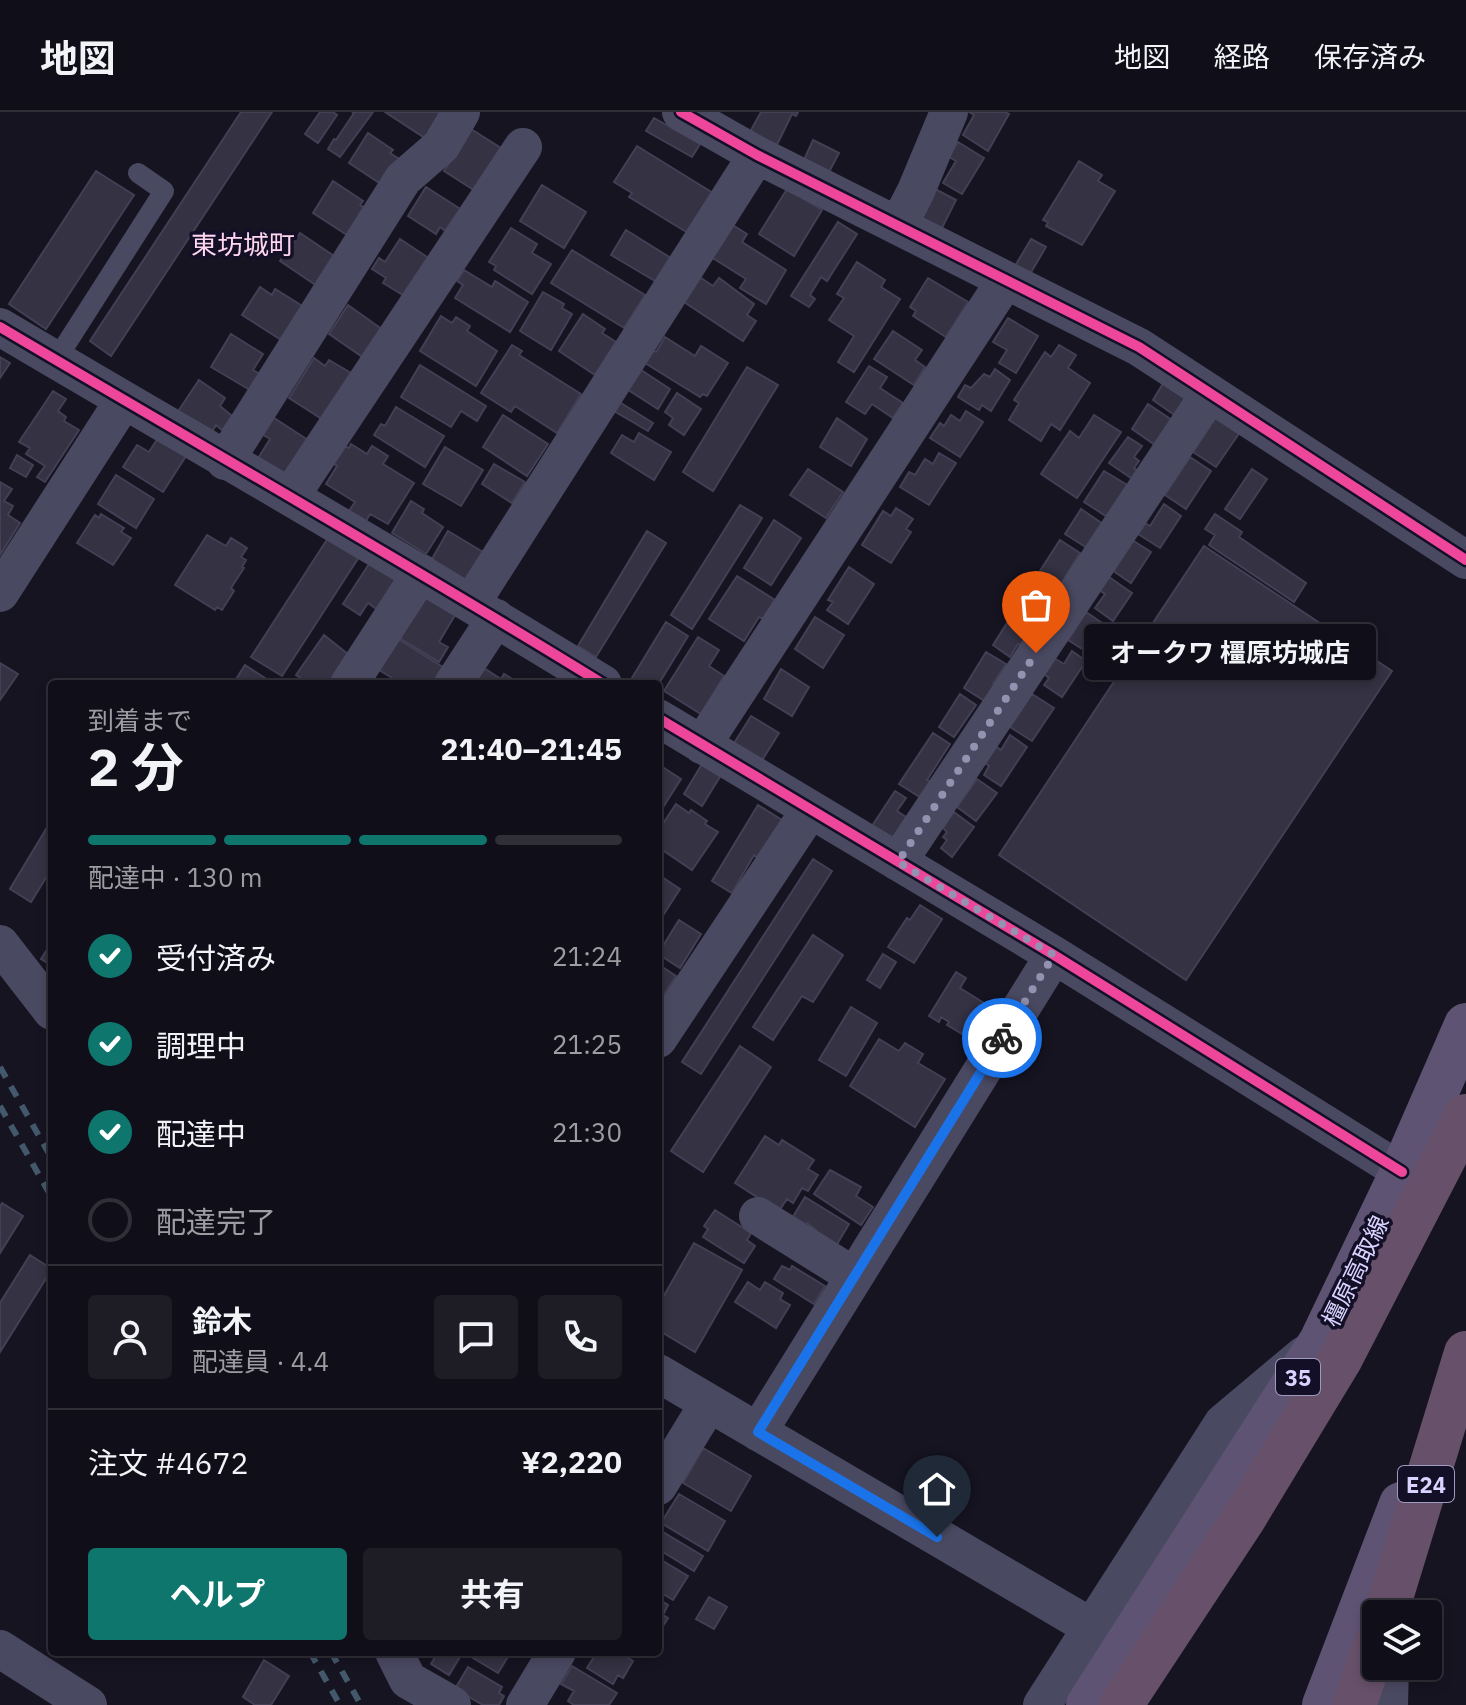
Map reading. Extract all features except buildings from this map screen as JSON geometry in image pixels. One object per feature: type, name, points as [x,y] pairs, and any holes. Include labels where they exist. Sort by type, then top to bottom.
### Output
[{"type":"highway","points":[[1121,1705],[1243,1520],[1341,1358],[1466,1116]]},
{"type":"highway","name":"E24","points":[[1393,1600],[1466,1353]]},
{"type":"highway","points":[[1354,1705],[1363,1680]]},
{"type":"main road","name":"橿原高取線","points":[[1088,1705],[1321,1341],[1402,1172],[1466,1025]]},
{"type":"main road","points":[[1324,1705],[1466,1342]]},
{"type":"street","points":[[225,461],[403,179],[441,146],[461,112]]},
{"type":"street","points":[[681,112],[757,155],[1139,347],[1466,560]]},
{"type":"street","points":[[898,226],[949,112]]},
{"type":"street","points":[[290,497],[523,147]]},
{"type":"street","points":[[455,680],[484,610],[757,155]]},
{"type":"street","points":[[702,745],[1005,281]]},
{"type":"street","points":[[0,327],[484,610],[597,680]]},
{"type":"street","points":[[898,862],[1210,393]]},
{"type":"street","points":[[0,593],[124,400]]},
{"type":"street","points":[[352,680],[421,573]]},
{"type":"street","points":[[662,720],[1054,955],[1402,1172]]},
{"type":"street","points":[[662,1033],[810,810]]},
{"type":"street","points":[[0,944],[48,1006]]},
{"type":"street","points":[[758,1432],[1054,955]]},
{"type":"street","points":[[758,1216],[854,1276]]},
{"type":"street","points":[[1042,1705],[1223,1423],[1321,1341]]},
{"type":"street","points":[[662,1375],[1091,1627]]},
{"type":"street","points":[[662,1479],[709,1403]]},
{"type":"street","points":[[1390,1600],[1394,1522]]},
{"type":"street","points":[[0,1649],[88,1705]]},
{"type":"street","points":[[396,1656],[408,1680],[452,1705]]},
{"type":"street","points":[[525,1705],[555,1656]]},
{"type":"street","points":[[1389,1705],[1390,1680]]},
{"type":"lane","points":[[56,360],[164,191],[138,173]]},
{"type":"railway","points":[[0,1067],[48,1152]]},
{"type":"railway","points":[[0,1106],[48,1191]]},
{"type":"railway","points":[[312,1656],[340,1705]]},
{"type":"railway","points":[[333,1656],[361,1705]]},
{"type":"cycle path","points":[[681,112],[757,155],[1139,347],[1466,560]]},
{"type":"cycle path","points":[[0,327],[596,680]]},
{"type":"cycle path","points":[[662,720],[1054,955],[1402,1172]]},
{"type":"way so far","points":[[1002,1038],[1054,955],[898,862],[1036,653]]},
{"type":"place","name":"オークワ 橿原坊城店","points":[[1036,653]]},
{"type":"district","name":"東坊城町","points":[[243,244]]},
{"type":"route","points":[[937,1537],[758,1432],[1002,1038]]}]
